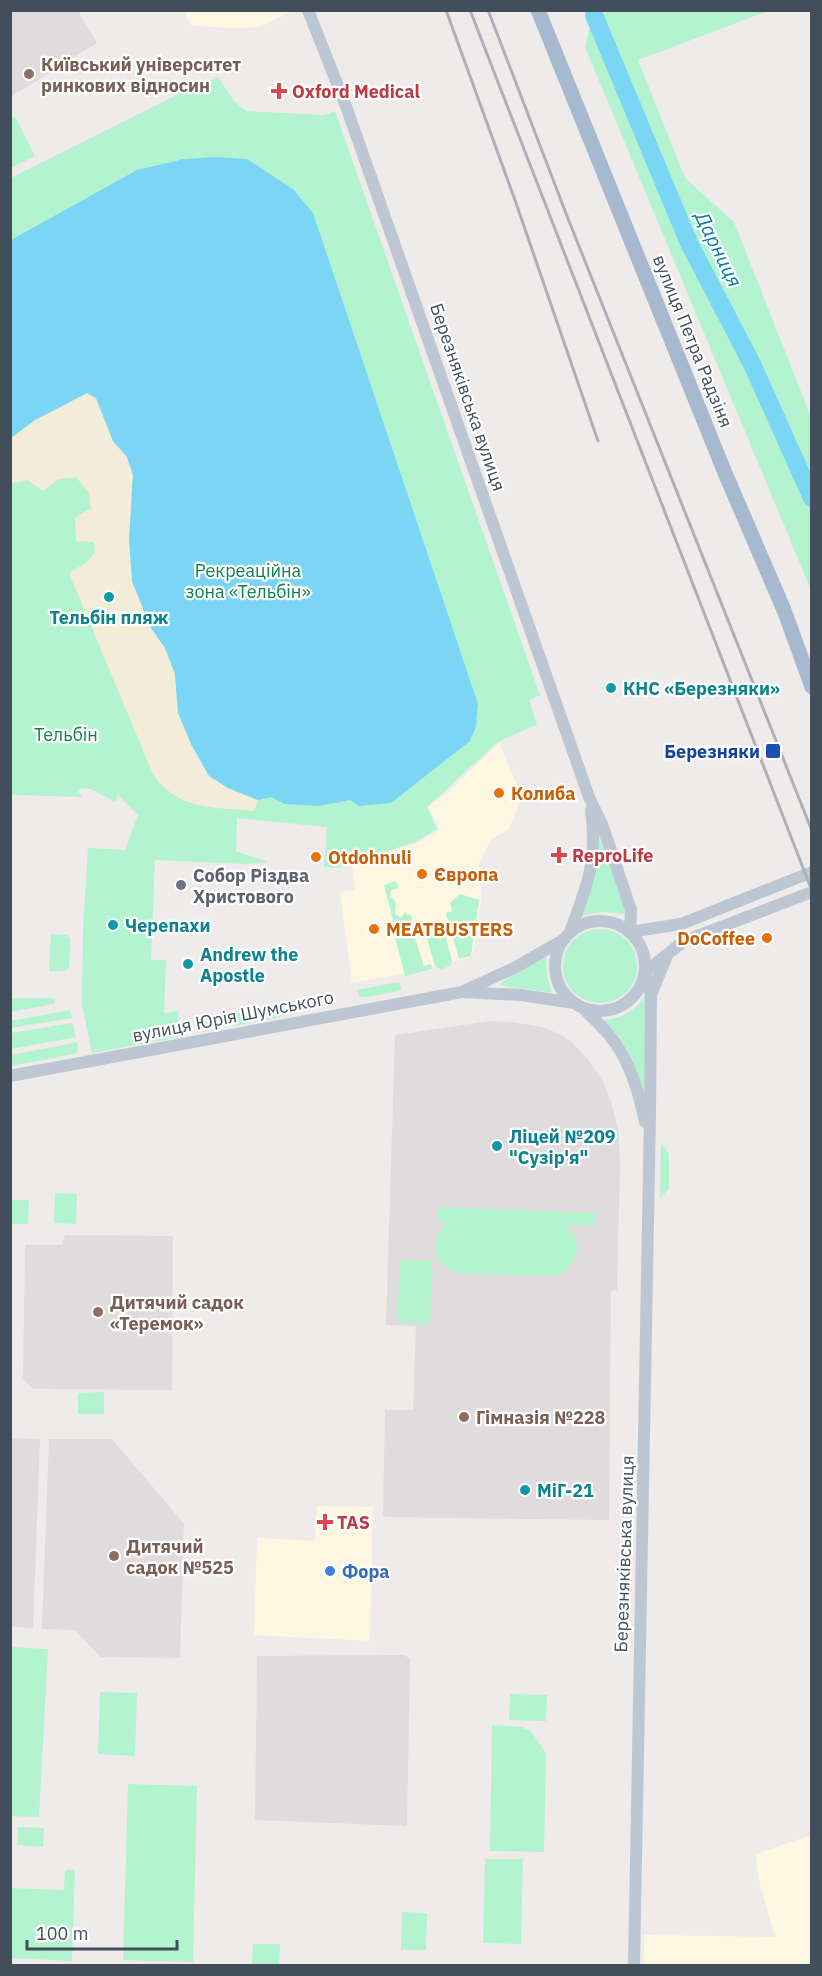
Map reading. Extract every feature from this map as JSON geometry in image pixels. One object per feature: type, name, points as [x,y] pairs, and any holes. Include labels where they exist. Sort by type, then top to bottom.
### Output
[{"type":"main road","name":"вулиця Петра Радзіня","points":[[538,10],[716,451],[784,610],[812,687]]},
{"type":"street","name":"Березняківська вулиця","points":[[308,10],[347,109],[589,797],[602,824],[631,910],[630,932]]},
{"type":"street","name":"Березняківська вулиця","points":[[567,936],[585,896],[590,874],[593,833],[589,797]]},
{"type":"street","points":[[630,932],[687,922],[812,872]]},
{"type":"street","points":[[645,972],[673,948],[694,937],[812,892]]},
{"type":"street","points":[[631,910],[645,922],[671,926]]},
{"type":"street","points":[[598,921],[613,923],[630,932],[642,950],[645,972],[639,988],[624,1004],[604,1011],[578,1005],[560,988],[555,973],[556,958],[567,936],[583,924],[598,921]]},
{"type":"street","name":"вулиця Юрія Шумського","points":[[462,992],[514,968],[567,936]]},
{"type":"street","points":[[651,996],[662,965],[673,948]]},
{"type":"street","name":"Березняківська вулиця","points":[[634,1965],[650,1143],[651,996],[645,972]]},
{"type":"street","name":"вулиця Юрія Шумського","points":[[10,1076],[462,992],[521,995],[578,1005]]},
{"type":"street","name":"Березняківська вулиця","points":[[578,1005],[610,1036],[624,1059],[638,1095],[650,1143]]},
{"type":"shaded area","name":"Київський університет ринкових відносин","points":[[11,10],[78,11],[97,43],[11,97]]},
{"type":"shaded area","points":[[183,11],[292,11],[260,27],[231,28],[192,26]]},
{"type":"shaded area","points":[[499,743],[522,797],[509,829],[491,840],[479,863],[481,899],[472,957],[352,983],[340,892],[355,890],[352,864],[417,843],[440,829],[428,807],[449,791]]},
{"type":"shaded area","points":[[490,1021],[542,1027],[572,1042],[588,1059],[603,1082],[612,1104],[618,1130],[620,1166],[617,1290],[611,1291],[609,1520],[383,1517],[385,1410],[413,1410],[416,1326],[386,1325],[395,1035]]},
{"type":"shaded area","name":"Дитячий садок «Теремок»","points":[[65,1235],[173,1236],[172,1390],[33,1389],[23,1378],[25,1245],[62,1245]]},
{"type":"shaded area","points":[[11,1438],[40,1439],[33,1628],[11,1627]]},
{"type":"shaded area","name":"Дитячий садок №525","points":[[49,1439],[112,1439],[184,1524],[180,1658],[101,1657],[75,1630],[42,1629]]},
{"type":"shaded area","points":[[317,1506],[373,1507],[370,1641],[254,1635],[257,1538],[315,1541]]},
{"type":"shaded area","points":[[403,1655],[410,1658],[407,1826],[255,1820],[257,1656]]},
{"type":"shaded area","points":[[811,1835],[811,1965],[644,1965],[644,1935],[775,1937],[758,1877],[756,1854]]},
{"type":"green space","points":[[594,11],[768,11],[638,60],[685,178],[734,222],[811,417],[811,590],[585,47]]},
{"type":"green space","name":"Рекреаційна зона «Тельбін»","points":[[218,77],[234,101],[246,111],[324,115],[335,111],[540,695],[529,700],[537,724],[498,742],[427,807],[437,829],[415,842],[337,868],[324,867],[327,827],[237,818],[236,851],[268,862],[245,864],[155,860],[151,960],[166,960],[164,1013],[178,1011],[180,1037],[92,1053],[82,1004],[83,929],[88,848],[125,850],[138,815],[118,795],[115,802],[91,789],[82,788],[78,791],[82,797],[11,795],[11,178],[189,89]]},
{"type":"green space","points":[[15,116],[35,156],[11,168],[11,118]]},
{"type":"green space","points":[[600,829],[626,911],[623,914],[603,912],[582,915],[597,830]]},
{"type":"green space","points":[[396,881],[399,888],[391,890],[390,898],[394,899],[396,904],[395,914],[401,918],[405,912],[407,915],[411,914],[413,923],[420,921],[420,925],[396,931],[384,885]]},
{"type":"green space","points":[[460,894],[479,900],[471,956],[459,959],[446,913],[452,911],[450,903]]},
{"type":"green space","points":[[437,924],[443,927],[452,961],[450,966],[442,969],[435,967],[425,931],[428,926]]},
{"type":"green space","points":[[422,928],[423,931],[414,935],[424,966],[431,964],[432,969],[405,976],[395,937]]},
{"type":"green space","points":[[600,929],[614,932],[626,940],[634,952],[637,966],[634,980],[626,992],[614,1000],[600,1003],[586,1000],[574,992],[566,980],[563,966],[566,952],[574,940],[586,932]]},
{"type":"green space","points":[[51,934],[66,935],[70,938],[69,968],[65,971],[49,971]]},
{"type":"green space","points":[[546,956],[547,976],[552,993],[500,985],[500,983]]},
{"type":"green space","points":[[399,982],[400,991],[368,997],[360,997],[356,990]]},
{"type":"green space","points":[[645,995],[645,1092],[643,1092],[632,1059],[621,1039],[603,1020],[627,1013],[637,1006]]},
{"type":"green space","points":[[11,998],[56,999],[54,1004],[11,1012]]},
{"type":"green space","points":[[286,1003],[286,1009],[279,1017],[234,1026],[232,1014],[267,1007],[269,1014],[280,1011],[280,1004]]},
{"type":"green space","points":[[70,1010],[72,1018],[11,1028],[11,1021]]},
{"type":"green space","points":[[73,1023],[76,1037],[11,1049],[11,1033]]},
{"type":"green space","points":[[78,1042],[77,1051],[74,1054],[11,1066],[11,1055]]},
{"type":"green space","points":[[661,1142],[669,1154],[669,1188],[660,1199]]},
{"type":"green space","points":[[55,1193],[77,1194],[76,1224],[54,1223]]},
{"type":"green space","points":[[11,1200],[29,1200],[28,1224],[11,1224]]},
{"type":"green space","points":[[438,1207],[595,1213],[595,1226],[567,1225],[576,1240],[577,1253],[570,1265],[557,1276],[458,1274],[442,1264],[435,1251],[437,1236],[447,1221],[438,1220]]},
{"type":"green space","points":[[400,1260],[432,1261],[430,1324],[397,1322]]},
{"type":"green space","points":[[104,1392],[104,1414],[78,1414],[78,1393]]},
{"type":"green space","points":[[11,1647],[48,1649],[39,1817],[11,1816]]},
{"type":"green space","points":[[100,1692],[137,1693],[135,1756],[98,1754]]},
{"type":"green space","points":[[510,1694],[547,1695],[546,1721],[509,1720]]},
{"type":"green space","points":[[492,1725],[522,1727],[531,1731],[546,1753],[544,1852],[490,1851]]},
{"type":"green space","points":[[128,1784],[197,1786],[193,1962],[123,1960]]},
{"type":"green space","points":[[18,1827],[44,1828],[43,1847],[17,1845]]},
{"type":"green space","points":[[485,1859],[523,1859],[521,1944],[483,1943]]},
{"type":"green space","points":[[65,1870],[75,1870],[72,1961],[11,1958],[11,1888],[64,1890]]},
{"type":"green space","points":[[402,1912],[427,1913],[426,1950],[401,1950]]},
{"type":"green space","points":[[253,1944],[280,1944],[279,1965],[252,1965]]},
{"type":"sand","name":"Тельбін пляж","points":[[87,393],[96,398],[113,441],[127,457],[133,475],[131,495],[132,581],[151,628],[165,648],[175,674],[178,713],[192,746],[228,788],[258,800],[254,811],[211,807],[185,801],[163,786],[153,774],[71,578],[70,573],[88,561],[95,553],[94,542],[76,541],[75,518],[91,508],[89,493],[76,477],[59,479],[43,491],[27,480],[11,484],[10,438],[35,420]]},
{"type":"water","points":[[216,157],[247,159],[294,190],[313,213],[478,704],[476,726],[470,741],[391,803],[359,806],[350,800],[319,806],[285,804],[271,797],[258,800],[228,788],[209,776],[192,746],[178,713],[175,674],[165,648],[151,628],[132,581],[129,540],[133,475],[127,457],[113,441],[96,398],[87,393],[35,420],[11,438],[11,240],[137,170],[184,159]]},
{"type":"waterway","name":"Дарниця","points":[[594,15],[689,243],[752,364],[812,498]]},
{"type":"railway","points":[[446,10],[516,203],[598,441]]},
{"type":"railway","points":[[470,10],[812,891]]},
{"type":"railway","points":[[488,10],[567,216],[812,831]]},
{"type":"place","name":"Київський університет ринкових відносин","points":[[29,74]]},
{"type":"place","name":"Oxford Medical","points":[[279,91]]},
{"type":"place","name":"Тельбін пляж","points":[[109,597]]},
{"type":"place","name":"КНС «Березняки»","points":[[611,688]]},
{"type":"place","name":"Березняки","points":[[773,751]]},
{"type":"place","name":"Колиба","points":[[499,793]]},
{"type":"place","name":"ReproLife","points":[[559,855]]},
{"type":"place","name":"Otdohnuli","points":[[316,857]]},
{"type":"place","name":"Європа","points":[[422,874]]},
{"type":"place","name":"Собор Різдва Христового","points":[[181,885]]},
{"type":"place","name":"Черепахи","points":[[113,925]]},
{"type":"place","name":"MEATBUSTERS","points":[[374,929]]},
{"type":"place","name":"DoCoffee","points":[[767,938]]},
{"type":"place","name":"Andrew the Apostle","points":[[188,964]]},
{"type":"place","name":"Ліцей №209 \"Сузір'я\"","points":[[497,1146]]},
{"type":"place","name":"Дитячий садок «Теремок»","points":[[98,1312]]},
{"type":"place","name":"Гімназія №228","points":[[464,1417]]},
{"type":"place","name":"МіГ-21","points":[[525,1490]]},
{"type":"place","name":"TAS","points":[[325,1522]]},
{"type":"place","name":"Дитячий садок №525","points":[[114,1556]]},
{"type":"place","name":"Фора","points":[[330,1571]]},
{"type":"park label","name":"Тельбін","points":[[66,734]]}]
